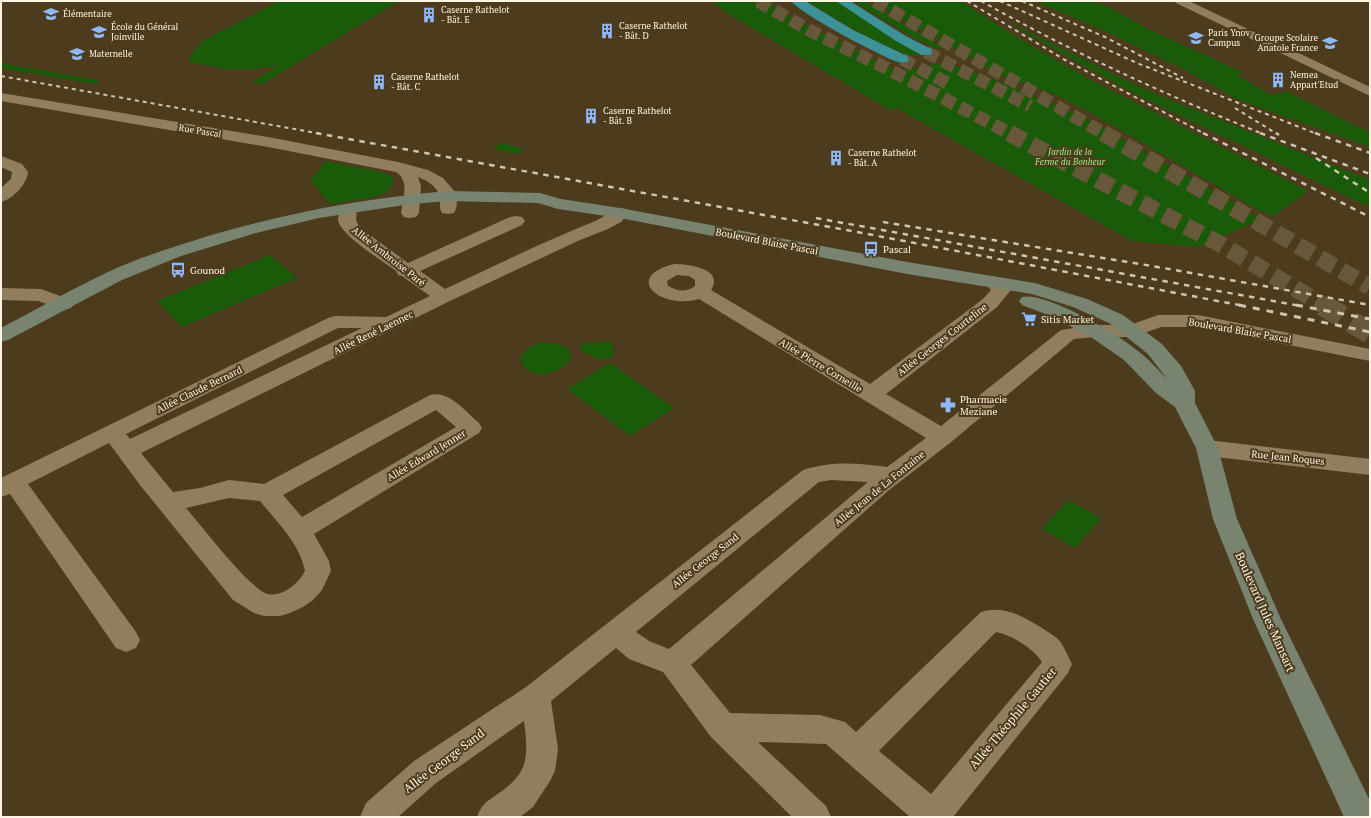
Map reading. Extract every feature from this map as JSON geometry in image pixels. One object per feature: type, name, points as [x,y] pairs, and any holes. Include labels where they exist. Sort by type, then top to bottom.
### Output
[{"type":"highway","points":[[797,1],[846,32],[902,60]]},
{"type":"highway","points":[[842,1],[900,38],[926,52]]},
{"type":"street","points":[[1180,1],[1370,92]]},
{"type":"street","name":"Rue Pascal","points":[[1,97],[268,142],[422,172],[434,178],[443,187],[448,202]]},
{"type":"street","points":[[1,161],[16,166],[20,172],[19,180],[1,197]]},
{"type":"street","points":[[398,167],[407,172],[413,182],[410,206]]},
{"type":"street","name":"Boulevard Blaise Pascal","points":[[1,336],[88,291],[191,255],[238,242],[319,224],[348,214],[448,202],[524,207],[558,204],[620,213],[990,284],[1035,289],[1080,304],[1116,319],[1133,331],[1158,321],[1198,321],[1370,355]]},
{"type":"street","name":"Allée René Laennec","points":[[126,451],[443,297],[574,236],[602,225],[615,218],[620,213]]},
{"type":"street","name":"Allée Ambroise Paré","points":[[348,214],[352,230],[443,297]]},
{"type":"street","points":[[406,271],[516,221]]},
{"type":"street","name":"Boulevard Blaise Pascal","points":[[990,284],[1055,311],[1095,331]]},
{"type":"street","name":"Allée Georges Courteline","points":[[871,394],[990,303],[990,284]]},
{"type":"street","name":"Allée Pierre Corneille","points":[[700,292],[942,437]]},
{"type":"street","points":[[1,294],[41,295],[64,304]]},
{"type":"street","name":"Allée Claude Bernard","points":[[126,640],[60,549],[7,485],[112,431],[335,322],[391,323]]},
{"type":"street","name":"Allée Jean de La Fontaine","points":[[673,663],[891,476],[942,437],[1068,334],[1095,331],[1133,331]]},
{"type":"street","name":"Boulevard Jules Mansart","points":[[1095,331],[1131,355],[1164,388],[1184,403]]},
{"type":"street","name":"Boulevard Jules Mansart","points":[[1133,331],[1155,349],[1174,371],[1184,390],[1184,403],[1206,448],[1225,519],[1267,619],[1361,817]]},
{"type":"street","name":"Allée Edward Jenner","points":[[267,493],[438,400],[472,428],[299,531]]},
{"type":"street","points":[[112,431],[167,502],[242,592],[264,605],[280,605],[294,599],[304,592],[313,582],[318,570],[316,561],[299,531],[267,493],[230,489],[200,498],[167,502]]},
{"type":"street","name":"Rue Jean Roques","points":[[1206,448],[1370,466]]},
{"type":"street","name":"Allée George Sand","points":[[376,817],[425,772],[536,696],[811,476],[823,472],[854,472],[891,476]]},
{"type":"street","name":"Allée Théophile Gautier","points":[[857,752],[991,620],[1010,622],[1048,647],[1058,664],[933,817]]},
{"type":"street","points":[[615,632],[640,650],[673,663],[722,727],[815,817]]},
{"type":"street","points":[[493,817],[522,796],[539,771],[543,750],[536,696]]},
{"type":"street","points":[[722,727],[820,729],[834,732],[933,817]]},
{"type":"green space","points":[[279,1],[399,1],[262,84],[252,82],[279,65],[255,69],[226,69],[189,62],[188,60],[202,41]]},
{"type":"green space","name":"Jardin de la Ferme du Bonheur","points":[[711,1],[767,1],[791,17],[889,67],[901,71],[934,64],[951,64],[1003,83],[1088,119],[1262,219],[1198,247],[1132,241],[898,109],[958,93],[890,110],[730,15]]},
{"type":"green space","points":[[806,1],[837,1],[920,53],[909,56],[861,34]]},
{"type":"green space","points":[[852,1],[864,1],[945,48],[938,49],[916,39]]},
{"type":"green space","points":[[875,1],[960,1],[1015,36],[1087,78],[1308,191],[1273,216],[1258,210],[1082,108],[1058,96],[998,74],[880,6]]},
{"type":"green space","points":[[1034,1],[1092,1],[1107,6],[1148,29],[1244,73],[1235,74],[1271,95],[1288,92],[1370,133],[1370,147],[1238,100],[1185,70],[1109,33]]},
{"type":"green space","points":[[1012,25],[1015,25],[1155,94],[1370,180],[1370,205],[1365,205],[1133,93]]},
{"type":"green space","points":[[1,63],[101,81],[95,84],[1,68]]},
{"type":"green space","points":[[500,143],[524,148],[517,154],[493,149]]},
{"type":"green space","points":[[325,161],[382,172],[393,177],[391,187],[388,191],[377,196],[330,204],[311,181]]},
{"type":"green space","points":[[270,255],[297,278],[182,327],[157,301]]},
{"type":"green space","points":[[611,341],[614,355],[610,358],[598,360],[590,354],[583,353],[580,349],[583,344]]},
{"type":"green space","points":[[548,342],[565,347],[571,354],[569,361],[561,368],[550,373],[538,374],[527,370],[520,359],[525,351],[539,343]]},
{"type":"green space","points":[[610,363],[674,408],[630,436],[567,389]]},
{"type":"green space","points":[[1068,500],[1101,518],[1075,548],[1042,529]]},
{"type":"tunnel","points":[[758,1],[809,30],[886,68],[1011,134]]},
{"type":"tunnel","points":[[875,1],[1105,134]]},
{"type":"tunnel","points":[[926,52],[1030,106]]},
{"type":"tunnel","points":[[902,59],[947,83]]},
{"type":"tunnel","points":[[1009,133],[1218,243],[1325,306]]},
{"type":"tunnel","points":[[1103,133],[1370,287]]},
{"type":"tunnel","points":[[1323,305],[1370,333]]},
{"type":"railway","points":[[967,1],[1065,60],[1205,134]]},
{"type":"railway","points":[[981,1],[1050,38],[1120,72],[1263,134]]},
{"type":"railway","points":[[1000,1],[1137,63],[1317,134]]},
{"type":"railway","points":[[1022,1],[1105,37],[1183,78]]},
{"type":"railway","points":[[1,76],[322,134]]},
{"type":"railway","points":[[1235,108],[1277,134]]},
{"type":"railway","points":[[316,133],[857,232],[1242,306]]},
{"type":"railway","points":[[1203,133],[1370,217]]},
{"type":"railway","points":[[1260,133],[1370,174]]},
{"type":"railway","points":[[1315,133],[1370,153]]},
{"type":"railway","points":[[1316,158],[1370,193]]},
{"type":"railway","points":[[816,218],[1301,306]]},
{"type":"railway","points":[[883,222],[1152,266],[1370,305]]},
{"type":"railway","points":[[1296,305],[1370,319]]},
{"type":"railway","points":[[1242,306],[1370,332]]},
{"type":"place","name":"Élémentaire","points":[[51,14]]},
{"type":"place","name":"Caserne Rathelot - Bât. E","points":[[429,15]]},
{"type":"place","name":"Caserne Rathelot - Bât. D","points":[[607,31]]},
{"type":"place","name":"École du Général Joinville","points":[[99,32]]},
{"type":"place","name":"Paris Ynov Campus","points":[[1196,38]]},
{"type":"place","name":"Groupe Scolaire Anatole France","points":[[1330,43]]},
{"type":"place","name":"Maternelle","points":[[77,54]]},
{"type":"place","name":"Nemea Appart'Etud","points":[[1278,80]]},
{"type":"place","name":"Caserne Rathelot - Bât. C","points":[[379,82]]},
{"type":"place","name":"Caserne Rathelot - Bât. B","points":[[591,116]]},
{"type":"place","name":"Caserne Rathelot - Bât. A","points":[[836,158]]},
{"type":"place","name":"Pascal","points":[[871,249]]},
{"type":"place","name":"Gounod","points":[[178,270]]},
{"type":"place","name":"Sitis Market","points":[[1029,319]]},
{"type":"place","name":"Pharmacie Meziane","points":[[948,405]]}]
